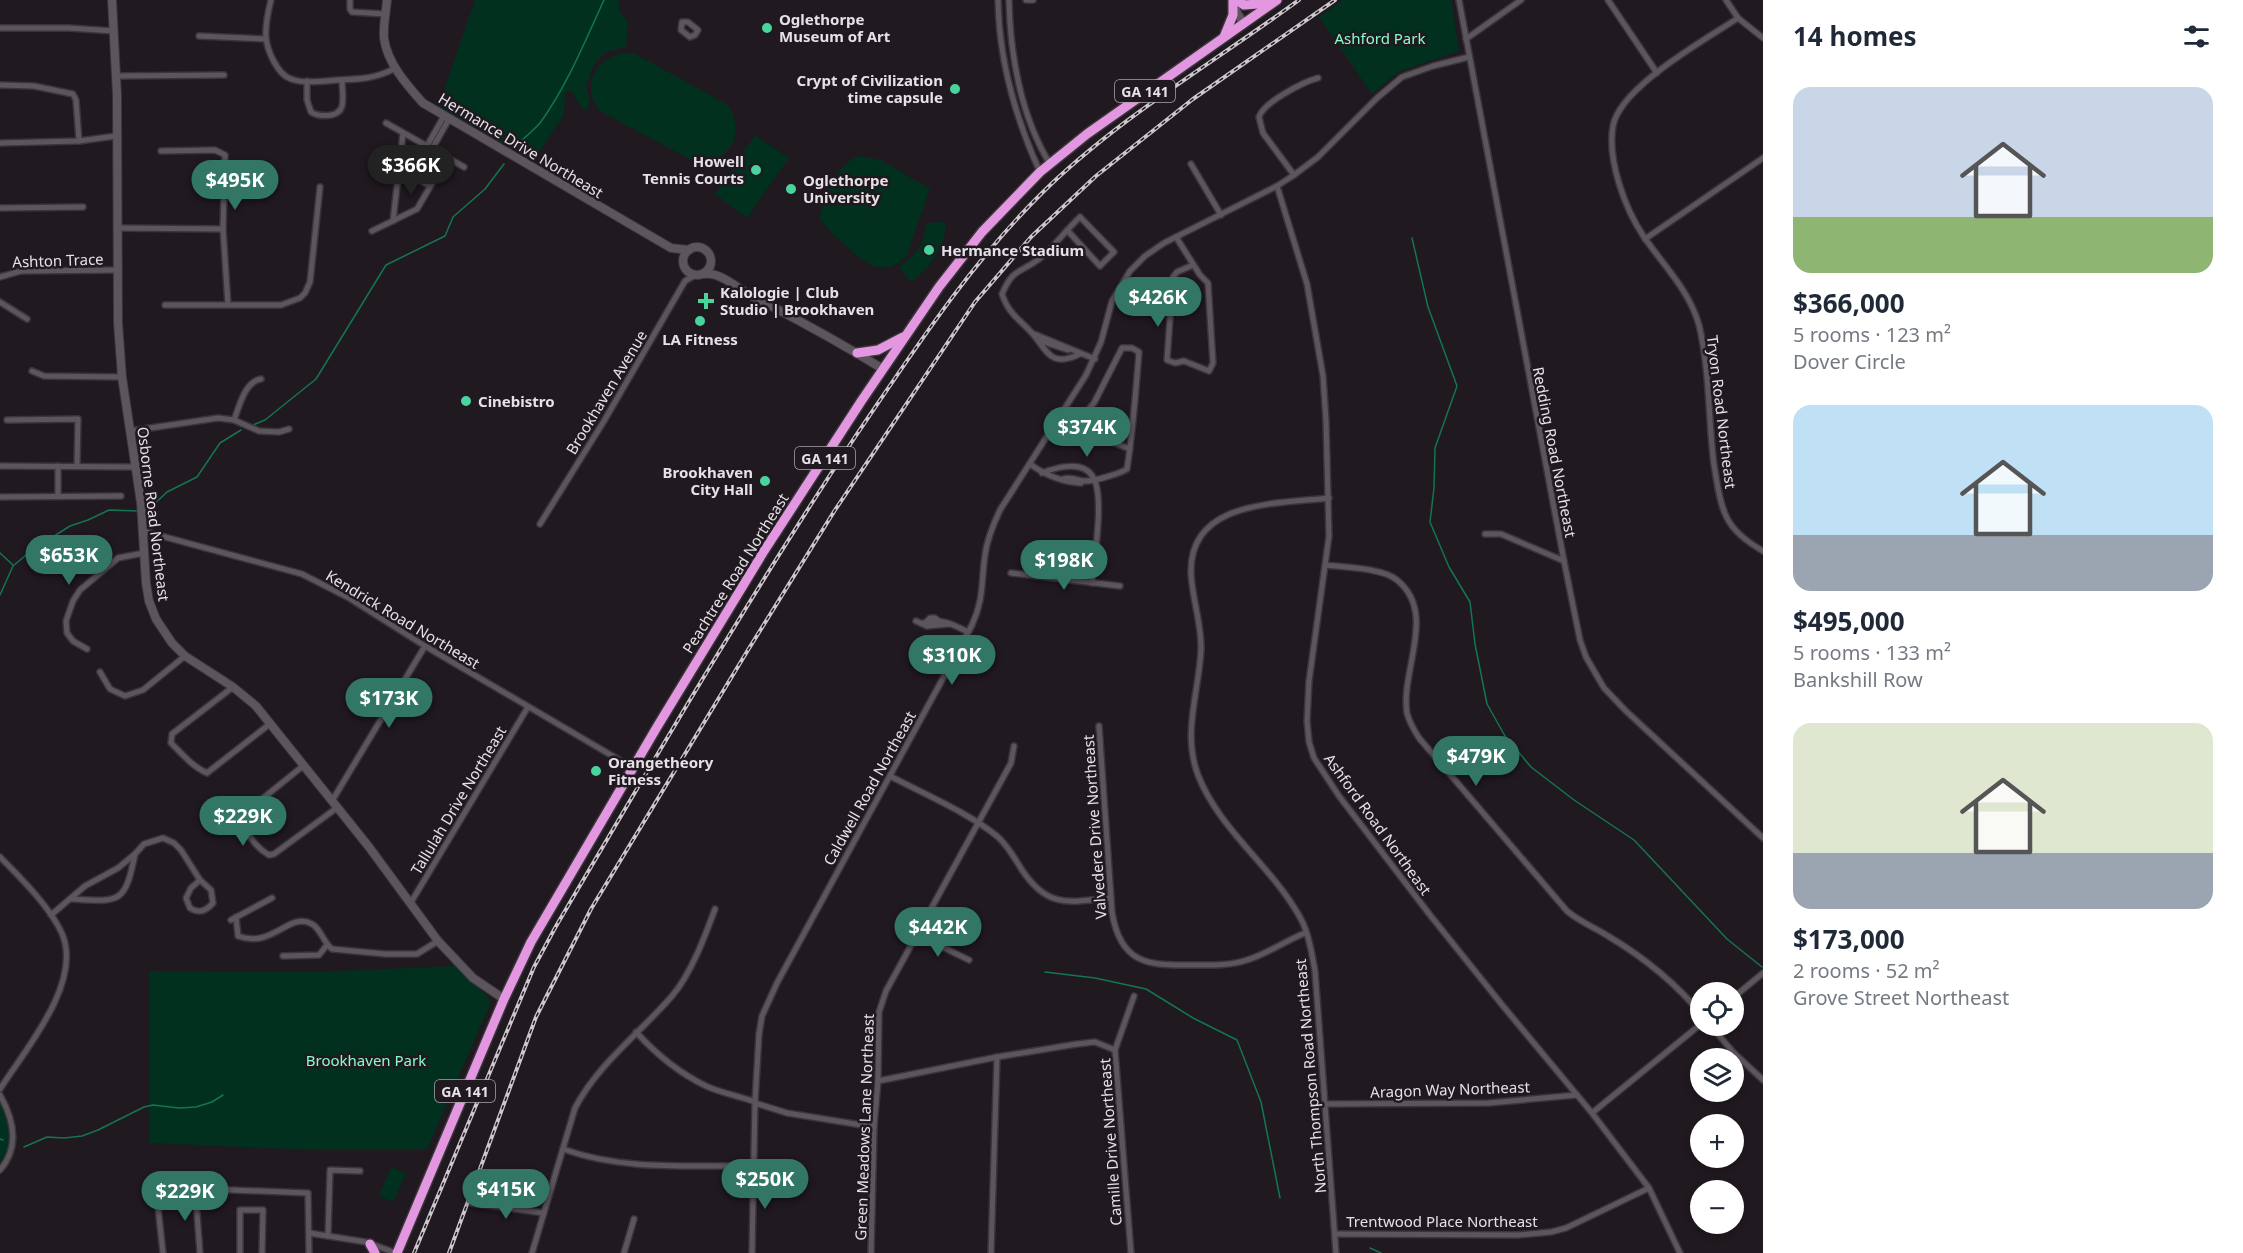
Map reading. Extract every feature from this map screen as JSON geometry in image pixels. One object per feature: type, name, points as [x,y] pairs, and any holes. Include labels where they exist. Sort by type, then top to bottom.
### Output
[{"type":"highway","points":[[1224,37],[1233,15],[1234,0],[1244,5],[1275,1]]},
{"type":"highway","name":"Peachtree Road Northeast","points":[[397,1253],[504,999],[531,942],[766,548],[905,336],[964,253],[1040,172],[1093,129],[1275,1]]},
{"type":"highway","points":[[857,353],[878,351],[905,336]]},
{"type":"highway","points":[[370,1244],[375,1253]]},
{"type":"street","name":"Osborne Road Northeast","points":[[112,0],[116,76],[117,228],[122,376],[141,502],[149,601],[156,619],[172,643],[185,656],[233,687],[256,706],[335,804],[438,941],[473,978],[504,999]]},
{"type":"street","points":[[271,0],[266,39],[283,75],[291,79],[307,81],[375,78],[396,68]]},
{"type":"street","points":[[350,0],[352,12],[386,14]]},
{"type":"street","name":"Hermance Drive Northeast","points":[[387,0],[384,39],[396,68],[406,84],[423,102],[674,248],[683,259],[687,271]]},
{"type":"street","points":[[998,0],[1001,43],[1008,85],[1017,119],[1040,172]]},
{"type":"street","points":[[1009,0],[1012,40],[1020,87],[1040,149],[1050,164]]},
{"type":"street","points":[[1026,0],[1033,0]]},
{"type":"street","points":[[1234,0],[1237,13],[1244,24]]},
{"type":"street","name":"Redding Road Northeast","points":[[1459,0],[1580,640],[1594,673],[1604,688],[1763,838]]},
{"type":"street","points":[[1466,39],[1521,0]]},
{"type":"street","points":[[1608,0],[1657,72]]},
{"type":"street","points":[[1725,0],[1738,18],[1763,38]]},
{"type":"street","name":"Tryon Road Northeast","points":[[1738,18],[1657,72],[1627,99],[1618,111],[1612,139],[1618,177],[1630,214],[1645,239],[1683,289],[1698,325],[1706,367],[1711,438],[1717,481],[1726,516],[1736,532],[1763,551]]},
{"type":"street","points":[[0,28],[69,28],[114,32]]},
{"type":"street","points":[[199,36],[266,39]]},
{"type":"street","name":"Caldwell Road Northeast","points":[[752,1253],[755,1103],[762,1016],[782,973],[968,632],[980,607],[985,555],[991,530],[1000,510],[1095,359],[1112,301],[1120,285],[1145,256],[1176,237],[1277,186],[1294,175],[1318,157],[1377,98],[1402,77],[1469,57]]},
{"type":"street","points":[[116,76],[224,75]]},
{"type":"street","points":[[1294,175],[1263,133],[1259,117],[1263,109],[1304,82],[1318,78]]},
{"type":"street","points":[[307,81],[307,100],[311,112],[330,116],[339,111],[342,105],[342,80]]},
{"type":"street","points":[[0,85],[34,86],[73,94],[76,100],[79,141]]},
{"type":"street","points":[[429,148],[446,117]]},
{"type":"street","points":[[386,123],[464,167]]},
{"type":"street","points":[[393,221],[403,133]]},
{"type":"street","points":[[0,143],[79,141],[116,136]]},
{"type":"street","points":[[161,151],[223,152],[226,159],[223,229],[228,305]]},
{"type":"street","points":[[372,231],[417,209],[447,158]]},
{"type":"street","points":[[1645,239],[1763,159]]},
{"type":"street","points":[[1191,164],[1221,215]]},
{"type":"street","points":[[399,168],[430,186]]},
{"type":"street","name":"Ashford Road Northeast","points":[[1277,186],[1307,284],[1320,357],[1326,420],[1329,536],[1307,721],[1309,742],[1314,758],[1326,778],[1430,915],[1592,1113],[1649,1188],[1680,1253]]},
{"type":"street","points":[[165,305],[281,305],[291,303],[305,293],[310,282],[320,187]]},
{"type":"street","points":[[0,207],[82,207]]},
{"type":"street","points":[[1067,230],[1100,266],[1114,252],[1080,217],[1067,230],[1040,258],[1009,277],[1002,294],[1007,308],[1033,334],[1044,351],[1057,358],[1071,359],[1078,353]]},
{"type":"street","points":[[117,228],[223,229]]},
{"type":"street","points":[[1176,237],[1193,265],[1208,283],[1213,363],[1209,371],[1184,361],[1175,363],[1167,360],[1173,277],[1176,272],[1193,265]]},
{"type":"street","name":"Hermance Drive Northeast","points":[[674,248],[689,250],[702,248],[709,254],[711,262],[718,271],[759,298]]},
{"type":"street","points":[[683,259],[689,250]]},
{"type":"street","points":[[704,274],[711,262]]},
{"type":"street","name":"Ashton Trace","points":[[0,276],[21,271],[118,270]]},
{"type":"street","points":[[685,281],[687,271],[695,275]]},
{"type":"street","name":"Hermance Drive Northeast","points":[[695,275],[715,275],[883,369]]},
{"type":"street","name":"Brookhaven Avenue","points":[[540,524],[620,394],[685,281],[695,275]]},
{"type":"street","points":[[0,303],[27,319]]},
{"type":"street","points":[[1033,334],[1095,359]]},
{"type":"street","points":[[1030,464],[1042,473],[1072,483],[1121,473],[1126,469],[1130,449],[1139,352],[1132,348],[1122,348],[1094,403],[1078,422],[1080,427],[1087,432],[1130,449]]},
{"type":"street","points":[[32,371],[44,376],[122,376]]},
{"type":"street","points":[[234,420],[249,385],[261,379]]},
{"type":"street","points":[[130,431],[205,419],[226,418],[259,431],[279,432],[289,429]]},
{"type":"street","points":[[7,420],[78,419],[77,466]]},
{"type":"street","points":[[0,466],[136,467]]},
{"type":"street","points":[[58,466],[58,496]]},
{"type":"street","points":[[1042,473],[1053,468],[1072,466],[1088,471],[1092,480],[1099,518],[1092,583]]},
{"type":"street","points":[[0,497],[121,496]]},
{"type":"street","name":"North Thompson Road Northeast","points":[[1329,498],[1254,507],[1233,512],[1216,520],[1202,533],[1194,547],[1191,564],[1201,648],[1190,732],[1198,775],[1223,818],[1286,895],[1304,926],[1311,946],[1315,971],[1336,1253]]},
{"type":"street","name":"Kendrick Road Northeast","points":[[143,528],[302,574],[349,598],[425,646],[633,768]]},
{"type":"street","points":[[1485,534],[1501,534],[1564,561]]},
{"type":"street","points":[[87,649],[73,641],[67,633],[66,621],[73,601],[80,590],[118,558],[144,553]]},
{"type":"street","points":[[1325,564],[1376,572],[1397,579],[1413,602],[1416,616],[1417,630],[1407,703],[1409,719],[1419,738],[1567,911],[1656,969],[1690,1000]]},
{"type":"street","points":[[1011,573],[1120,586]]},
{"type":"street","points":[[916,621],[940,624],[948,622],[968,632]]},
{"type":"street","points":[[303,766],[242,815],[257,846],[269,855],[274,854],[335,804],[425,646]]},
{"type":"street","points":[[100,672],[110,689],[125,696],[143,690],[185,656]]},
{"type":"street","points":[[233,687],[172,734],[171,743],[200,770],[207,773],[271,723]]},
{"type":"street","name":"Tallulah Drive Northeast","points":[[410,904],[528,707]]},
{"type":"street","name":"Valvedere Drive Northeast","points":[[1099,726],[1110,898],[1114,925],[1120,939],[1134,956],[1145,962],[1173,965],[1219,965],[1246,961],[1305,933]]},
{"type":"street","name":"Green Meadows Lane Northeast","points":[[871,1253],[879,1012],[886,991],[1011,763],[1014,747]]},
{"type":"street","points":[[890,776],[979,823],[999,838],[1034,888],[1047,896],[1060,901],[1075,902],[1110,898]]},
{"type":"street","points":[[51,915],[85,886],[124,864],[144,844],[163,838],[174,843],[181,850],[200,880],[212,890],[214,898],[211,906],[197,912],[190,908],[186,897],[191,888],[200,880]]},
{"type":"street","points":[[71,898],[104,901],[117,898],[128,886],[135,854]]},
{"type":"street","points":[[0,857],[51,915],[64,938],[66,957],[61,990],[0,1089]]},
{"type":"street","points":[[124,864],[132,870]]},
{"type":"street","points":[[272,898],[234,918],[238,936],[260,938],[272,936],[297,920],[304,920],[316,927],[332,949],[385,954],[417,954],[438,941]]},
{"type":"street","points":[[532,1253],[575,1108],[581,1097],[636,1032],[681,984],[715,909]]},
{"type":"street","points":[[918,935],[969,960]]},
{"type":"street","points":[[282,956],[319,955],[327,945]]},
{"type":"street","points":[[1744,989],[1763,973]]},
{"type":"street","name":"Camille Drive Northeast","points":[[1131,1253],[1115,1050],[1134,996]]},
{"type":"street","points":[[636,1032],[650,1048],[688,1077],[708,1087],[787,1113],[874,1127]]},
{"type":"street","points":[[1592,1113],[1690,1033]]},
{"type":"street","points":[[1719,1036],[1763,1080]]},
{"type":"street","points":[[878,1081],[997,1057],[1095,1042],[1115,1050]]},
{"type":"street","points":[[991,1253],[997,1057]]},
{"type":"street","points":[[0,1095],[8,1110],[14,1134],[9,1157],[0,1170]]},
{"type":"street","name":"Aragon Way Northeast","points":[[1325,1104],[1489,1103],[1577,1095]]},
{"type":"street","points":[[563,1149],[596,1159],[648,1165],[753,1166]]},
{"type":"street","points":[[328,1236],[330,1170],[360,1171]]},
{"type":"street","points":[[163,1253],[156,1189],[159,1187],[308,1193],[309,1253]]},
{"type":"street","points":[[195,1188],[200,1253]]},
{"type":"street","name":"Trentwood Place Northeast","points":[[1335,1234],[1518,1235],[1551,1232],[1566,1228],[1649,1188]]},
{"type":"street","points":[[471,1203],[544,1214]]},
{"type":"street","points":[[240,1253],[240,1210],[263,1210],[262,1253]]},
{"type":"street","points":[[624,1253],[634,1219]]},
{"type":"street","points":[[309,1233],[370,1244],[397,1253]]},
{"type":"green space","points":[[475,0],[619,0],[619,11],[628,22],[626,47],[604,53],[594,65],[586,86],[590,100],[588,109],[583,110],[572,92],[565,92],[564,114],[533,162],[438,108]]},
{"type":"green space","name":"Ashford Park","points":[[1343,0],[1451,0],[1459,51],[1398,72],[1372,94],[1319,17]]},
{"type":"green space","points":[[625,53],[634,53],[728,105],[736,126],[735,136],[725,152],[717,158],[695,162],[600,111],[591,92],[594,74],[606,60]]},
{"type":"green space","name":"Howell Tennis Courts","points":[[755,135],[789,158],[747,218],[715,194]]},
{"type":"green space","points":[[859,156],[881,160],[930,189],[906,257],[889,267],[874,266],[859,257],[824,225],[819,217],[837,174],[850,161]]},
{"type":"green space","name":"Hermance Stadium","points":[[946,222],[943,240],[936,256],[911,282],[899,267],[922,243],[926,223]]},
{"type":"green space","name":"Brookhaven Park","points":[[457,966],[489,998],[490,1004],[427,1150],[315,1150],[149,1143],[149,971],[311,972]]},
{"type":"green space","points":[[0,1102],[8,1124],[9,1141],[8,1149],[0,1161]]},
{"type":"green space","points":[[394,1168],[406,1174],[394,1200],[391,1201],[379,1196],[390,1169]]},
{"type":"waterway","points":[[513,148],[540,123],[550,109],[575,63],[604,0]]},
{"type":"waterway","points":[[253,425],[265,420],[316,379],[386,265],[445,236],[453,217],[485,189],[504,164]]},
{"type":"waterway","points":[[1412,238],[1428,307],[1457,386],[1435,448],[1430,522],[1449,567],[1470,602],[1475,644],[1487,704],[1505,736],[1531,767],[1574,800],[1634,840],[1727,939],[1762,967]]},
{"type":"waterway","points":[[145,509],[150,508],[167,492],[197,477],[220,443],[241,430]]},
{"type":"waterway","points":[[0,595],[13,566],[32,550],[70,526],[109,510],[138,511]]},
{"type":"waterway","points":[[0,553],[13,565]]},
{"type":"waterway","points":[[1045,972],[1095,978],[1146,989],[1193,1018],[1237,1040],[1261,1102],[1280,1198]]},
{"type":"waterway","points":[[24,1147],[47,1137],[82,1136],[144,1107],[153,1105],[196,1107],[212,1102],[223,1095]]},
{"type":"waterway","points":[[1370,1248],[1381,1253]]},
{"type":"railway","points":[[414,1253],[534,967],[555,928],[777,558],[855,437],[942,310],[1015,221],[1071,166],[1134,116],[1299,0]]},
{"type":"railway","points":[[449,1253],[536,1017],[591,909],[835,510],[975,302],[1031,237],[1096,176],[1193,99],[1335,0]]},
{"type":"place","name":"Oglethorpe Museum of Art","points":[[767,28]]},
{"type":"place","name":"Crypt of Civilization time capsule","points":[[955,89]]},
{"type":"place","name":"Howell Tennis Courts","points":[[756,170]]},
{"type":"place","name":"Oglethorpe University","points":[[791,189]]},
{"type":"place","name":"Hermance Stadium","points":[[929,250]]},
{"type":"place","name":"Kalologie | Club Studio | Brookhaven","points":[[706,301]]},
{"type":"place","name":"LA Fitness","points":[[700,321]]},
{"type":"place","name":"Cinebistro","points":[[466,401]]},
{"type":"place","name":"Brookhaven City Hall","points":[[765,481]]},
{"type":"place","name":"Orangetheory Fitness","points":[[596,771]]}]
